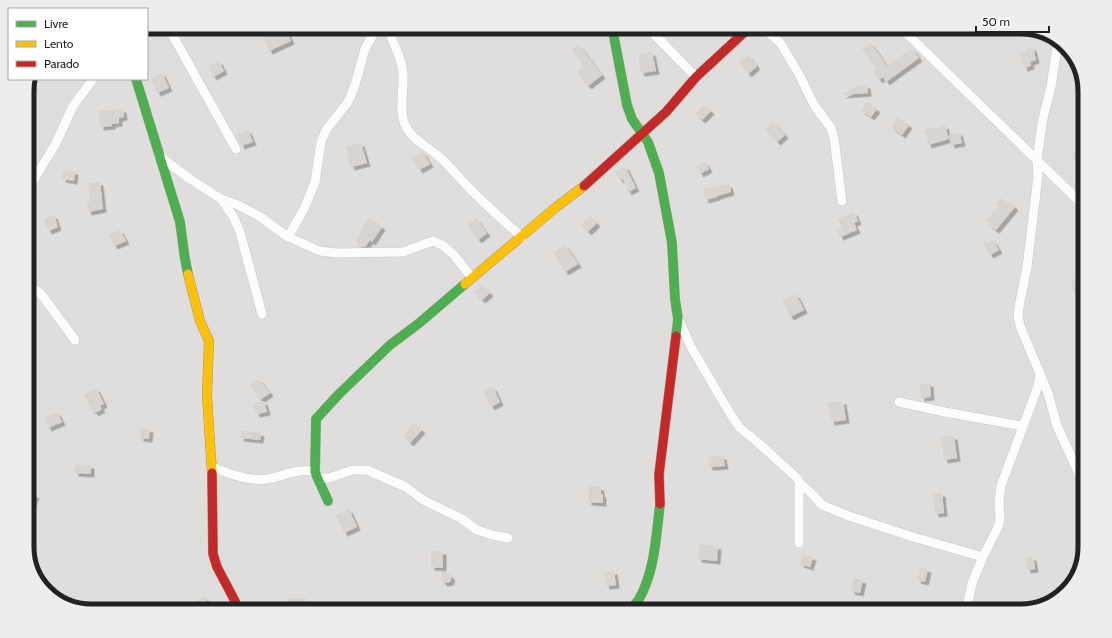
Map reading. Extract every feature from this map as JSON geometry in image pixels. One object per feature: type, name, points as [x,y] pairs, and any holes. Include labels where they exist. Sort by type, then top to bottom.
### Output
[{"type":"street","points":[[172,34],[236,149]]},
{"type":"street","points":[[288,237],[304,209],[315,182],[321,142],[326,130],[348,102],[355,85],[365,49],[373,34]]},
{"type":"street","points":[[390,34],[403,72],[402,109],[404,122],[409,132],[415,139],[442,159],[473,192],[522,237]]},
{"type":"street","points":[[614,34],[627,105],[632,119],[648,142],[660,173],[672,243],[675,299],[678,319],[659,474],[660,500],[654,555],[645,586],[635,604]]},
{"type":"street","points":[[654,34],[696,77]]},
{"type":"street","points":[[328,501],[317,475],[316,419],[320,414],[390,345],[418,324],[555,208],[589,182],[666,112],[696,77],[742,34]]},
{"type":"street","points":[[770,34],[781,44],[800,76],[814,106],[831,128],[834,138],[842,201]]},
{"type":"street","points":[[907,34],[1078,200]]},
{"type":"street","points":[[1057,47],[1051,87],[1043,118],[1037,159],[1038,176],[1027,267],[1018,307],[1018,316],[1020,326],[1048,393],[1057,426],[1078,472]]},
{"type":"street","points":[[34,179],[56,143],[74,106],[92,80]]},
{"type":"street","points":[[136,80],[180,222],[185,259],[196,306],[208,341],[207,396],[212,467],[213,554],[217,567],[236,604]]},
{"type":"street","points":[[160,157],[221,200],[238,205],[259,216],[288,237],[320,251],[336,253],[403,252],[433,242],[442,245],[454,255],[472,278]]},
{"type":"street","points":[[221,200],[234,218],[240,232],[262,314]]},
{"type":"street","points":[[34,289],[41,294],[75,340]]},
{"type":"street","points":[[678,319],[691,347],[740,428],[792,473],[822,505],[849,516],[913,537],[983,557]]},
{"type":"street","points":[[968,604],[972,583],[998,527],[1000,520],[998,501],[1001,486],[1038,386],[1040,374]]},
{"type":"street","points":[[899,402],[1022,426]]},
{"type":"street","points":[[212,467],[231,474],[261,479],[271,479],[303,470],[330,478],[352,470],[367,470],[406,486],[423,500],[462,519],[477,530],[508,538]]},
{"type":"street","points":[[799,482],[799,543]]},
{"type":"shaded area","points":[[148,34],[1028,34],[1043,38],[1056,46],[1068,59],[1072,66],[1078,87],[1078,554],[1074,569],[1066,582],[1056,592],[1043,600],[1028,604],[84,604],[69,600],[62,596],[46,582],[38,569],[34,551],[34,87],[35,80],[148,80]]},
{"type":"building","points":[[262,34],[288,34],[291,41],[269,51]]},
{"type":"building","points":[[871,43],[887,66],[912,48],[919,58],[886,82],[883,77],[879,80],[873,71],[876,68],[862,49]]},
{"type":"building","points":[[579,45],[602,75],[588,86],[577,72],[584,67],[572,50]]},
{"type":"building","points":[[1033,47],[1036,60],[1030,62],[1031,66],[1024,68],[1020,53],[1026,52],[1025,49]]},
{"type":"building","points":[[652,52],[656,71],[641,73],[638,55]]},
{"type":"building","points":[[748,55],[757,66],[748,74],[739,62]]},
{"type":"building","points":[[219,61],[224,71],[213,77],[208,66]]},
{"type":"building","points":[[162,73],[169,88],[157,93],[151,78]]},
{"type":"building","points":[[859,85],[867,85],[868,93],[842,95]]},
{"type":"building","points":[[867,102],[877,109],[871,117],[861,110]]},
{"type":"building","points":[[704,105],[711,111],[702,120],[695,114]]},
{"type":"building","points":[[123,109],[124,117],[119,118],[119,123],[112,124],[112,126],[100,127],[99,111]]},
{"type":"building","points":[[898,117],[909,125],[902,135],[891,127]]},
{"type":"building","points":[[773,121],[785,135],[777,142],[765,129]]},
{"type":"building","points":[[945,125],[949,139],[928,145],[924,130]]},
{"type":"building","points":[[248,130],[253,142],[241,146],[237,134]]},
{"type":"building","points":[[959,132],[962,143],[951,145],[949,135]]},
{"type":"building","points":[[361,143],[367,163],[351,167],[346,147]]},
{"type":"building","points":[[1078,146],[1077,166],[1072,153],[1077,152],[1075,147]]},
{"type":"building","points":[[423,152],[430,164],[419,170],[412,158]]},
{"type":"building","points":[[705,162],[709,169],[700,174],[696,167]]},
{"type":"building","points":[[625,166],[636,188],[628,192],[623,179],[620,180],[615,172]]},
{"type":"building","points":[[63,170],[75,171],[74,181],[62,179]]},
{"type":"building","points":[[100,182],[103,209],[88,212],[86,202],[90,202],[88,183]]},
{"type":"building","points":[[729,184],[731,192],[705,200],[703,189]]},
{"type":"building","points":[[1001,198],[1007,203],[1008,201],[1015,207],[996,230],[989,225],[990,224],[986,220],[998,207],[995,205]]},
{"type":"building","points":[[854,212],[858,221],[854,223],[857,230],[840,237],[837,230],[842,228],[838,219]]},
{"type":"building","points":[[54,215],[58,227],[48,231],[44,219]]},
{"type":"building","points":[[590,216],[597,223],[588,232],[581,225]]},
{"type":"building","points":[[370,217],[382,227],[372,242],[370,240],[365,247],[362,247],[355,241],[361,233],[359,232]]},
{"type":"building","points":[[476,218],[487,233],[478,240],[467,225]]},
{"type":"building","points":[[120,230],[126,241],[114,246],[109,235]]},
{"type":"building","points":[[993,240],[999,250],[990,255],[984,244]]},
{"type":"building","points":[[565,245],[578,264],[565,272],[553,253]]},
{"type":"building","points":[[1078,278],[1078,291],[1074,292],[1071,280]]},
{"type":"building","points":[[482,285],[490,293],[482,300],[474,292]]},
{"type":"building","points":[[796,294],[804,310],[790,317],[782,300]]},
{"type":"building","points":[[259,379],[270,393],[260,400],[250,386]]},
{"type":"building","points":[[930,383],[931,397],[921,398],[920,384]]},
{"type":"building","points":[[493,387],[500,402],[491,407],[483,391]]},
{"type":"building","points":[[96,388],[104,404],[100,406],[102,409],[95,413],[93,410],[92,411],[84,395]]},
{"type":"building","points":[[264,401],[267,412],[256,414],[253,403]]},
{"type":"building","points":[[843,401],[846,420],[831,422],[828,403]]},
{"type":"building","points":[[57,412],[62,422],[48,428],[44,418]]},
{"type":"building","points":[[414,423],[422,430],[410,443],[403,436]]},
{"type":"building","points":[[141,428],[150,429],[149,439],[140,438]]},
{"type":"building","points":[[241,430],[261,433],[260,440],[240,438]]},
{"type":"building","points":[[954,436],[957,458],[944,460],[941,437]]},
{"type":"building","points":[[723,456],[725,466],[709,467],[708,457]]},
{"type":"building","points":[[75,465],[91,465],[91,474],[75,473]]},
{"type":"building","points":[[589,486],[601,487],[603,503],[588,502]]},
{"type":"building","points":[[942,493],[944,513],[935,514],[933,494]]},
{"type":"building","points":[[349,509],[357,527],[344,533],[336,515]]},
{"type":"building","points":[[700,544],[718,546],[717,561],[698,559]]},
{"type":"building","points":[[431,551],[443,551],[443,568],[431,567]]},
{"type":"building","points":[[803,554],[813,557],[810,567],[800,564]]},
{"type":"building","points":[[1033,557],[1035,569],[1027,570],[1026,558]]},
{"type":"building","points":[[920,567],[928,569],[925,582],[917,580]]},
{"type":"building","points":[[614,571],[616,585],[606,586],[604,572]]},
{"type":"building","points":[[442,572],[448,573],[452,577],[450,582],[444,583],[442,581]]},
{"type":"building","points":[[854,578],[863,580],[860,593],[851,591]]},
{"type":"building","points":[[204,596],[208,604],[198,604],[196,601]]},
{"type":"building","points":[[287,598],[306,598],[306,604],[287,604]]},
{"type":"traffic: fast","points":[[613,34],[627,105],[632,119],[648,142],[659,173],[672,243],[675,299],[678,319],[676,336]]},
{"type":"traffic: fast","points":[[136,80],[180,222],[188,274]]},
{"type":"traffic: fast","points":[[328,501],[315,472],[316,419],[339,394],[390,345],[418,324],[465,284]]},
{"type":"traffic: fast","points":[[635,604],[644,588],[652,565],[660,504]]},
{"type":"traffic: slow","points":[[465,284],[555,208],[584,186]]},
{"type":"traffic: slow","points":[[188,274],[200,321],[209,341],[207,396],[212,473]]},
{"type":"traffic: jam","points":[[584,186],[666,112],[696,77],[742,34]]},
{"type":"traffic: jam","points":[[660,504],[659,474],[676,336]]},
{"type":"traffic: jam","points":[[212,473],[213,554],[217,567],[236,604]]}]
